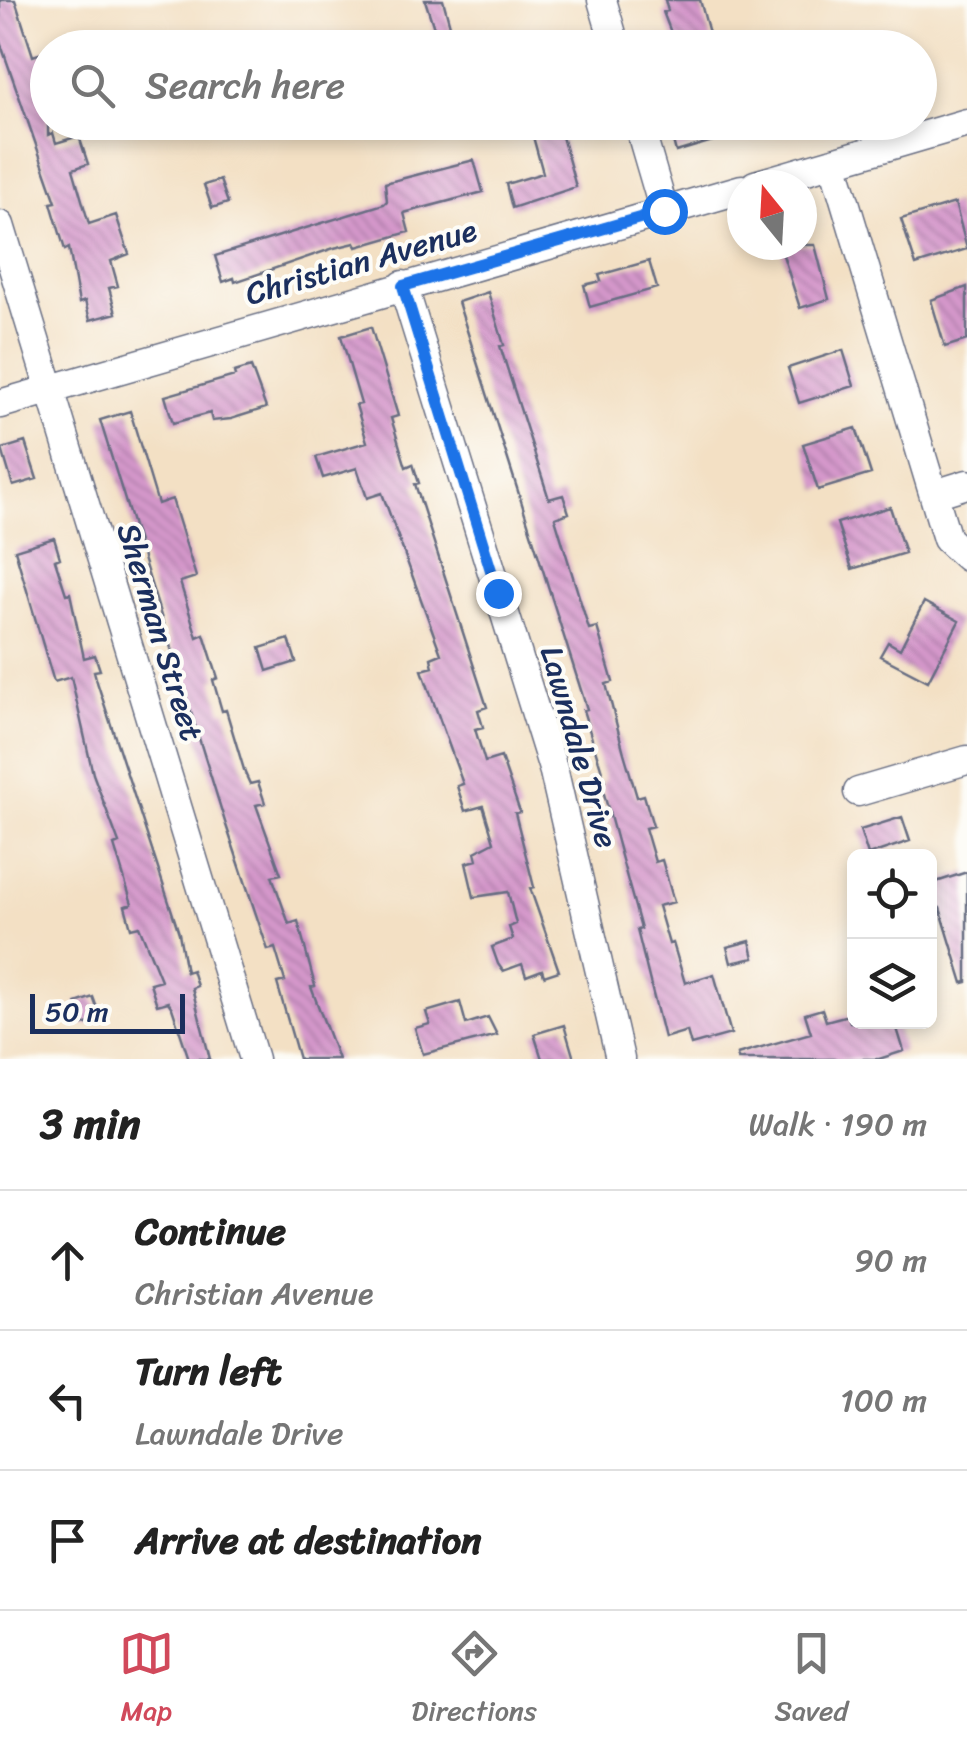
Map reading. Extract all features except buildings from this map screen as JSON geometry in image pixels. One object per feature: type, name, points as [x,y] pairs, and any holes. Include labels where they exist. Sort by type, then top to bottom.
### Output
[{"type":"street","points":[[602,0],[611,30]]},
{"type":"street","points":[[937,132],[967,123]]},
{"type":"street","points":[[643,140],[664,211]]},
{"type":"street","points":[[806,170],[909,140]]},
{"type":"street","points":[[833,162],[950,544],[967,557]]},
{"type":"street","name":"Christian Avenue","points":[[0,404],[727,193]]},
{"type":"street","name":"Sherman Street","points":[[0,224],[254,1059]]},
{"type":"street","name":"Lawndale Drive","points":[[403,286],[554,772],[620,1059]]},
{"type":"street","points":[[935,494],[967,484]]},
{"type":"street","points":[[858,792],[967,760]]},
{"type":"route","points":[[498,593],[403,286],[664,211]]}]
